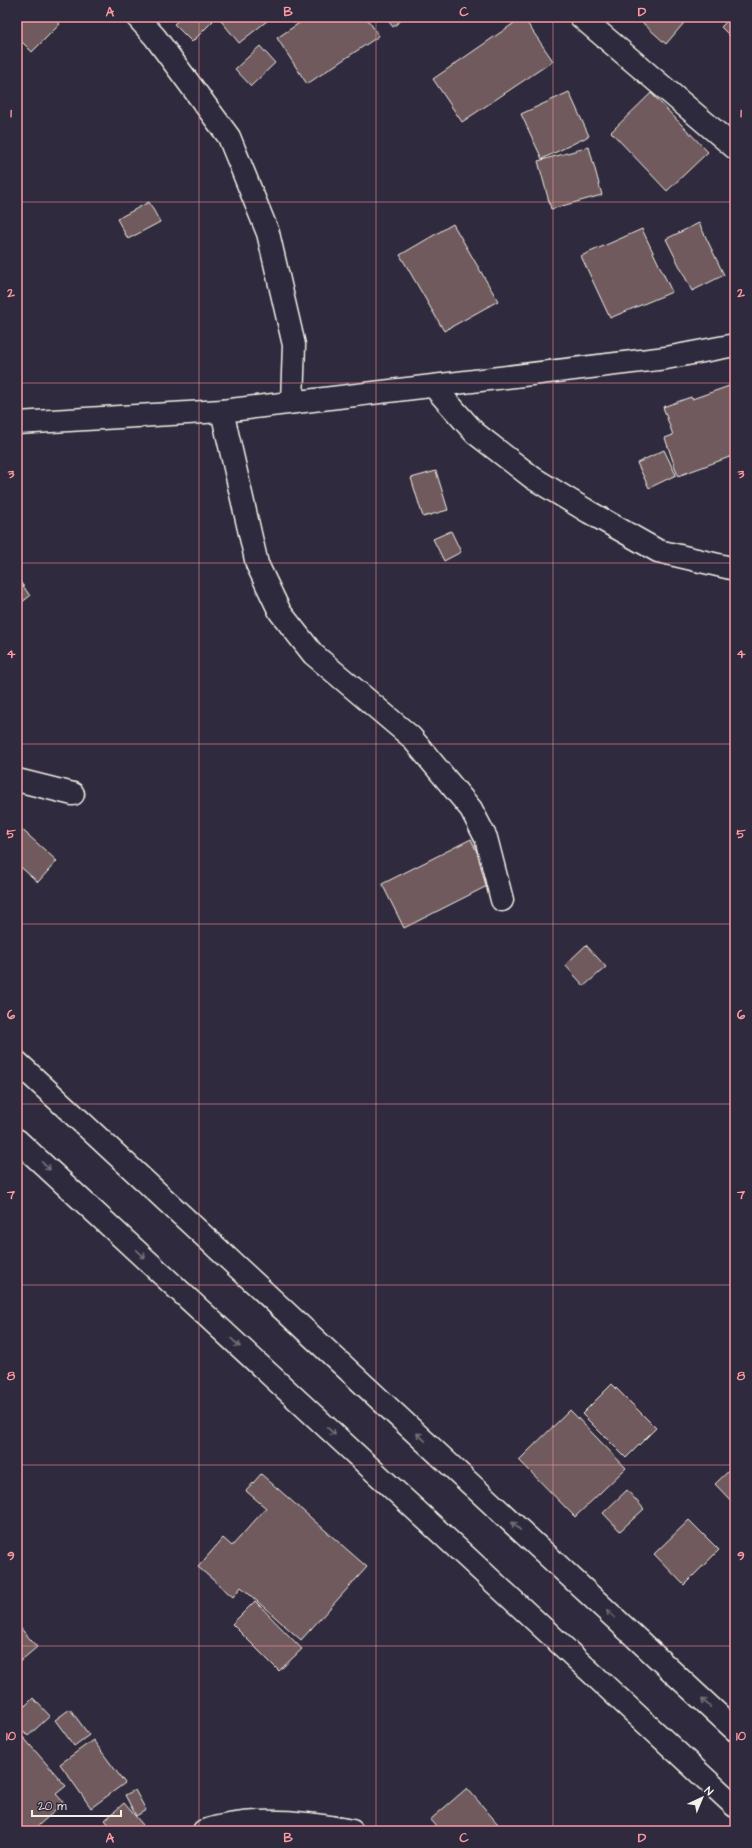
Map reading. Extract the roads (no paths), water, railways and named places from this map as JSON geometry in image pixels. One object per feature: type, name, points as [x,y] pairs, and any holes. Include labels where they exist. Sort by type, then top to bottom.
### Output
[{"type":"main road","points":[[136,17],[159,44],[229,137],[232,144],[268,233],[293,338],[292,402]]},
{"type":"main road","points":[[581,17],[735,148]]},
{"type":"main road","points":[[17,423],[222,411],[434,387],[666,358],[735,345]]},
{"type":"main road","points":[[434,387],[475,433],[533,478],[589,512],[658,551],[735,569]]},
{"type":"main road","points":[[222,411],[257,564],[280,612],[313,654],[411,737],[471,809],[486,838],[502,900]]},
{"type":"main road","points":[[17,780],[73,794]]},
{"type":"main road","points":[[17,1062],[735,1730]]},
{"type":"main road","points":[[17,1140],[735,1806]]},
{"type":"main road","points":[[204,1831],[260,1820],[327,1826],[352,1831]]}]
